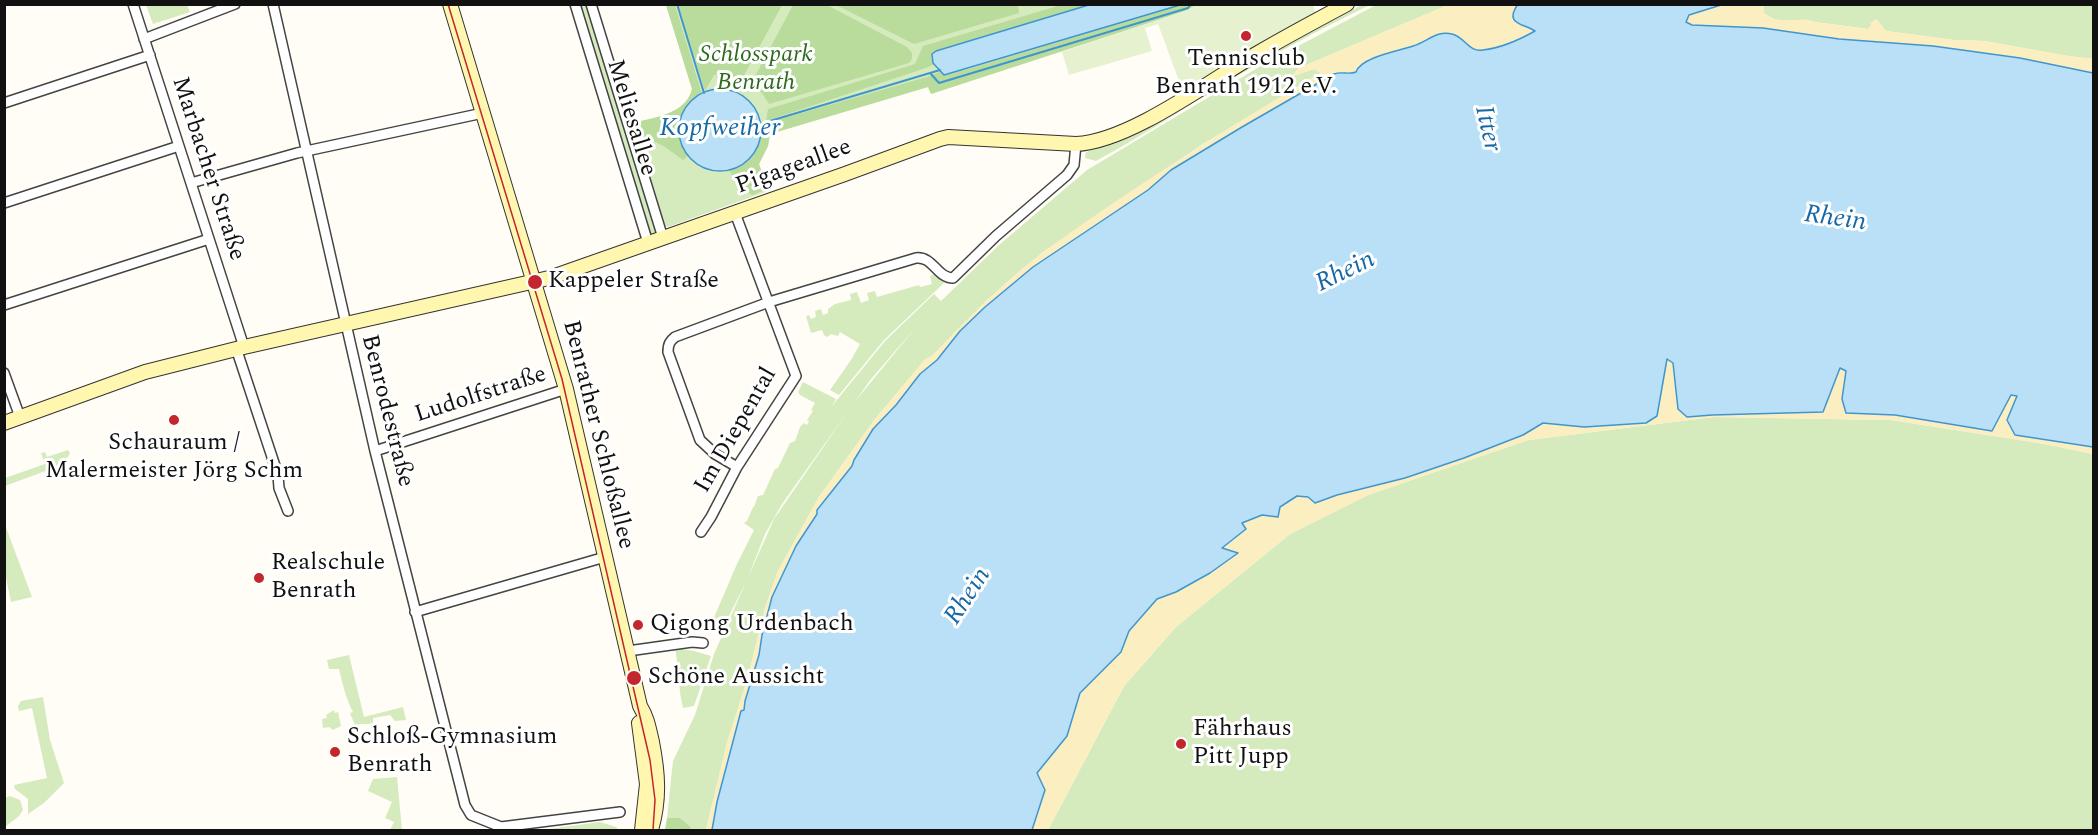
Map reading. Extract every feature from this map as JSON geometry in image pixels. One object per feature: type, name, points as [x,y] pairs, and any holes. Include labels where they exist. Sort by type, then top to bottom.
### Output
[{"type":"street","name":"Marbacher Straße","points":[[133,4],[209,239],[278,475],[279,488],[288,511]]},
{"type":"street","points":[[144,39],[235,4]]},
{"type":"street","name":"Benrodestraße","points":[[273,4],[375,451],[465,805],[471,815],[501,827],[620,812]]},
{"type":"street","name":"Benrather Schloßallee","points":[[450,4],[566,389],[640,706],[646,716],[655,758],[658,779],[652,804]]},
{"type":"street","name":"Meliesallee","points":[[575,4],[648,243]]},
{"type":"street","name":"Meliesallee","points":[[591,4],[663,238]]},
{"type":"street","name":"Pigageallee","points":[[534,282],[948,137],[1076,144],[1104,140],[1167,109],[1258,52],[1347,4]]},
{"type":"street","points":[[4,103],[150,55]]},
{"type":"street","points":[[191,183],[306,151],[483,113]]},
{"type":"street","points":[[737,467],[715,454],[700,440],[668,351],[668,344],[675,337],[769,302],[922,257],[949,279],[1067,175],[1074,165],[1076,144]]},
{"type":"street","points":[[4,203],[179,146]]},
{"type":"street","name":"Im Diepental","points":[[700,532],[711,517],[737,467],[796,376],[735,213]]},
{"type":"street","points":[[4,305],[209,239]]},
{"type":"street","points":[[4,423],[145,372],[240,347],[534,282]]},
{"type":"street","points":[[4,374],[20,417]]},
{"type":"street","name":"Ludolfstraße","points":[[375,451],[566,389]]},
{"type":"street","points":[[415,612],[605,557]]},
{"type":"street","points":[[628,651],[692,642],[703,643]]},
{"type":"street","points":[[642,831],[652,804]]},
{"type":"street","points":[[651,831],[652,804]]},
{"type":"green space","points":[[678,4],[782,5],[742,79],[727,75],[714,75],[705,91]]},
{"type":"green space","points":[[146,5],[187,5],[190,12],[153,24]]},
{"type":"green space","points":[[577,5],[589,5],[659,234],[651,238]]},
{"type":"green space","name":"Schlosspark Benrath","points":[[666,5],[1196,5],[931,94],[928,87],[770,134],[768,146],[759,164],[768,191],[668,227],[665,225],[634,123],[677,109],[689,97],[692,89]]},
{"type":"green space","points":[[666,5],[675,5],[702,94],[688,106],[681,121],[681,138],[688,156],[683,160],[665,147],[636,132],[634,123],[677,109],[689,97],[692,89]]},
{"type":"green space","points":[[793,5],[827,5],[907,47],[912,53],[912,59],[909,63],[769,104],[762,93],[751,84]]},
{"type":"green space","points":[[836,5],[1018,5],[1019,13],[914,44]]},
{"type":"green space","points":[[1061,5],[1092,5],[936,51],[933,63],[935,64],[926,68],[766,121],[768,109],[915,64],[923,46]]},
{"type":"green space","points":[[1180,5],[1196,5],[1188,10],[931,94],[928,87],[770,134],[768,146],[759,164],[768,189],[752,195],[740,186],[730,172],[752,153],[758,140],[760,125],[941,71],[944,75],[969,69]]},
{"type":"green space","name":"Tennisclub Benrath 1912 e.V.","points":[[1195,5],[1313,5],[1317,16],[1182,89],[1158,24],[1145,28],[1152,51],[1069,75],[1062,52],[1188,10]]},
{"type":"green space","points":[[1362,5],[1370,5],[1255,66],[1096,161],[1085,158],[1086,152],[1165,118],[1261,59]]},
{"type":"green space","points":[[1376,5],[1448,5],[1299,68],[1292,76],[1314,69],[1321,73],[1203,144],[1043,252],[987,300],[932,356],[925,360],[875,419],[819,497],[778,571],[765,608],[748,677],[727,743],[706,830],[690,830],[691,827],[680,818],[667,818],[673,761],[695,715],[714,654],[746,582],[722,630],[717,633],[709,629],[754,530],[744,523],[758,496],[763,495],[790,443],[795,441],[800,427],[804,423],[807,425],[809,421],[807,420],[813,411],[811,410],[815,403],[798,392],[803,382],[836,399],[832,406],[885,341],[934,294],[941,301],[999,245],[1087,170],[1264,64]],"holes":[[[916,327],[855,402],[871,379]],[[848,412],[774,519],[748,578],[765,534],[782,504]]]},
{"type":"green space","points":[[1760,5],[2093,5],[2093,59],[1984,41],[1954,40],[1886,31],[1877,20],[1868,29],[1808,20],[1783,21],[1764,13],[1764,7]]},
{"type":"green space","points":[[936,273],[945,282],[884,340],[839,395],[830,390],[860,344],[840,332],[838,336],[831,334],[827,337],[822,330],[811,333],[806,316],[809,315],[811,319],[816,317],[815,311],[821,309],[823,315],[828,313],[828,309],[835,304],[851,300],[850,294],[857,292],[861,303],[869,300],[867,293],[875,291],[877,297],[919,285],[920,287],[932,284],[930,276]]},
{"type":"green space","points":[[1714,417],[1891,420],[2045,444],[2093,454],[2093,830],[1048,830],[1124,686],[1176,627],[1290,534],[1368,495],[1528,440]]},
{"type":"green space","points":[[68,450],[70,453],[68,457],[58,461],[59,466],[5,486],[5,478],[45,464],[41,453],[45,452],[47,457]]},
{"type":"green space","points":[[4,522],[32,597],[11,602],[5,573]]},
{"type":"green space","points":[[675,648],[711,656],[694,706],[683,708]]},
{"type":"green space","points":[[349,655],[364,717],[403,707],[406,720],[395,721],[390,715],[373,718],[373,723],[355,725],[339,669],[329,669],[327,660]]},
{"type":"green space","points":[[43,697],[50,740],[64,783],[44,803],[28,814],[28,799],[15,789],[14,785],[47,778],[32,708],[19,711],[18,706],[21,701]]},
{"type":"green space","points":[[334,710],[335,713],[338,712],[341,726],[333,730],[329,727],[323,728],[322,719],[327,718],[326,715]]},
{"type":"green space","points":[[397,777],[402,830],[390,830],[394,822],[385,818],[392,802],[368,791],[373,779]]},
{"type":"green space","points":[[10,796],[20,800],[23,810],[5,827],[5,798]]},
{"type":"green space","points":[[667,818],[680,818],[691,827],[690,830],[665,830]]},
{"type":"green space","points":[[600,822],[619,830],[576,830],[572,828],[571,830],[542,830]]},
{"type":"sand","points":[[1760,4],[1764,7],[1764,13],[1783,21],[1808,20],[1868,29],[1871,26],[1870,23],[1876,19],[1886,31],[1954,40],[1984,41],[2093,59],[2093,73],[1992,54],[1933,46],[1839,39],[1763,28],[1692,25],[1686,22],[1688,15],[1715,5]]},
{"type":"sand","points":[[1448,5],[1518,5],[1513,12],[1521,25],[1535,31],[1516,41],[1486,51],[1475,50],[1452,34],[1437,35],[1414,46],[1373,58],[1357,72],[1347,73],[1242,127],[1171,170],[1148,190],[1033,267],[985,307],[960,331],[937,360],[920,374],[896,405],[873,429],[852,466],[817,509],[817,513],[796,546],[772,597],[759,655],[717,802],[712,830],[706,830],[727,743],[748,677],[765,608],[778,571],[819,497],[875,419],[925,359],[932,356],[1000,288],[1078,227],[1215,137],[1320,73],[1314,69],[1291,77],[1299,68]]},
{"type":"sand","points":[[1666,359],[1673,362],[1678,409],[1687,417],[1823,412],[1840,368],[1846,371],[1842,399],[1846,413],[1895,415],[1991,431],[2011,395],[2017,396],[2016,435],[2093,447],[2093,454],[2045,444],[1891,420],[1714,417],[1528,440],[1368,495],[1290,534],[1176,627],[1124,686],[1048,830],[1032,830],[1045,790],[1037,773],[1067,736],[1080,693],[1121,652],[1129,631],[1157,599],[1176,592],[1210,573],[1237,553],[1222,548],[1245,529],[1241,523],[1262,515],[1278,517],[1280,507],[1298,497],[1306,497],[1315,503],[1337,495],[1405,478],[1523,435],[1543,423],[1584,427],[1657,416]]},
{"type":"water","points":[[1092,4],[1180,5],[944,75],[933,63],[932,54],[936,51]]},
{"type":"water","points":[[1518,4],[1721,5],[1689,15],[1686,22],[1692,25],[1763,28],[1839,39],[1933,46],[2020,58],[2093,73],[2093,447],[2015,435],[2007,420],[2017,396],[2011,395],[1992,431],[1895,415],[1846,413],[1842,399],[1846,371],[1840,368],[1823,412],[1687,417],[1678,409],[1673,363],[1667,359],[1657,416],[1646,423],[1584,427],[1543,423],[1523,435],[1405,478],[1337,495],[1315,503],[1308,497],[1297,496],[1280,507],[1278,517],[1262,515],[1242,523],[1246,529],[1222,548],[1238,553],[1210,573],[1176,592],[1157,599],[1129,631],[1121,652],[1080,693],[1067,736],[1037,773],[1045,790],[1032,830],[712,830],[717,802],[741,711],[744,710],[759,655],[772,597],[796,546],[817,514],[817,510],[852,466],[873,429],[896,405],[920,374],[937,360],[960,331],[1033,267],[1148,190],[1171,170],[1242,127],[1334,74],[1356,72],[1365,62],[1373,58],[1418,44],[1437,35],[1452,34],[1478,50],[1490,49],[1516,40],[1535,31],[1514,19],[1514,11]]},
{"type":"water","name":"Kopfweiher","points":[[720,89],[736,92],[749,101],[758,114],[761,130],[758,146],[749,159],[736,168],[720,171],[704,168],[691,159],[682,146],[679,130],[682,114],[691,101],[704,92]]},
{"type":"waterway","points":[[677,4],[704,93]]},
{"type":"waterway","points":[[931,74],[939,83],[1188,8],[1191,4]]},
{"type":"waterway","points":[[760,124],[940,70]]},
{"type":"tram line","points":[[448,4],[562,379],[650,760],[655,800],[653,830]]},
{"type":"place","name":"Tennisclub Benrath 1912 e.V.","points":[[1246,36]]},
{"type":"place","name":"Kappeler Straße","points":[[535,282]]},
{"type":"place","name":"Schauraum / Malermeister Jörg Schm","points":[[174,420]]},
{"type":"place","name":"Realschule Benrath","points":[[259,578]]},
{"type":"place","name":"Qigong Urdenbach","points":[[638,625]]},
{"type":"place","name":"Schöne Aussicht","points":[[634,678]]},
{"type":"place","name":"Fährhaus Pitt Jupp","points":[[1181,744]]},
{"type":"place","name":"Schloß-Gymnasium Benrath","points":[[335,752]]},
{"type":"water label","name":"Itter","points":[[1486,129]]},
{"type":"water label","name":"Rhein","points":[[1835,220]]},
{"type":"water label","name":"Rhein","points":[[1346,273]]},
{"type":"water label","name":"Rhein","points":[[969,597]]}]
